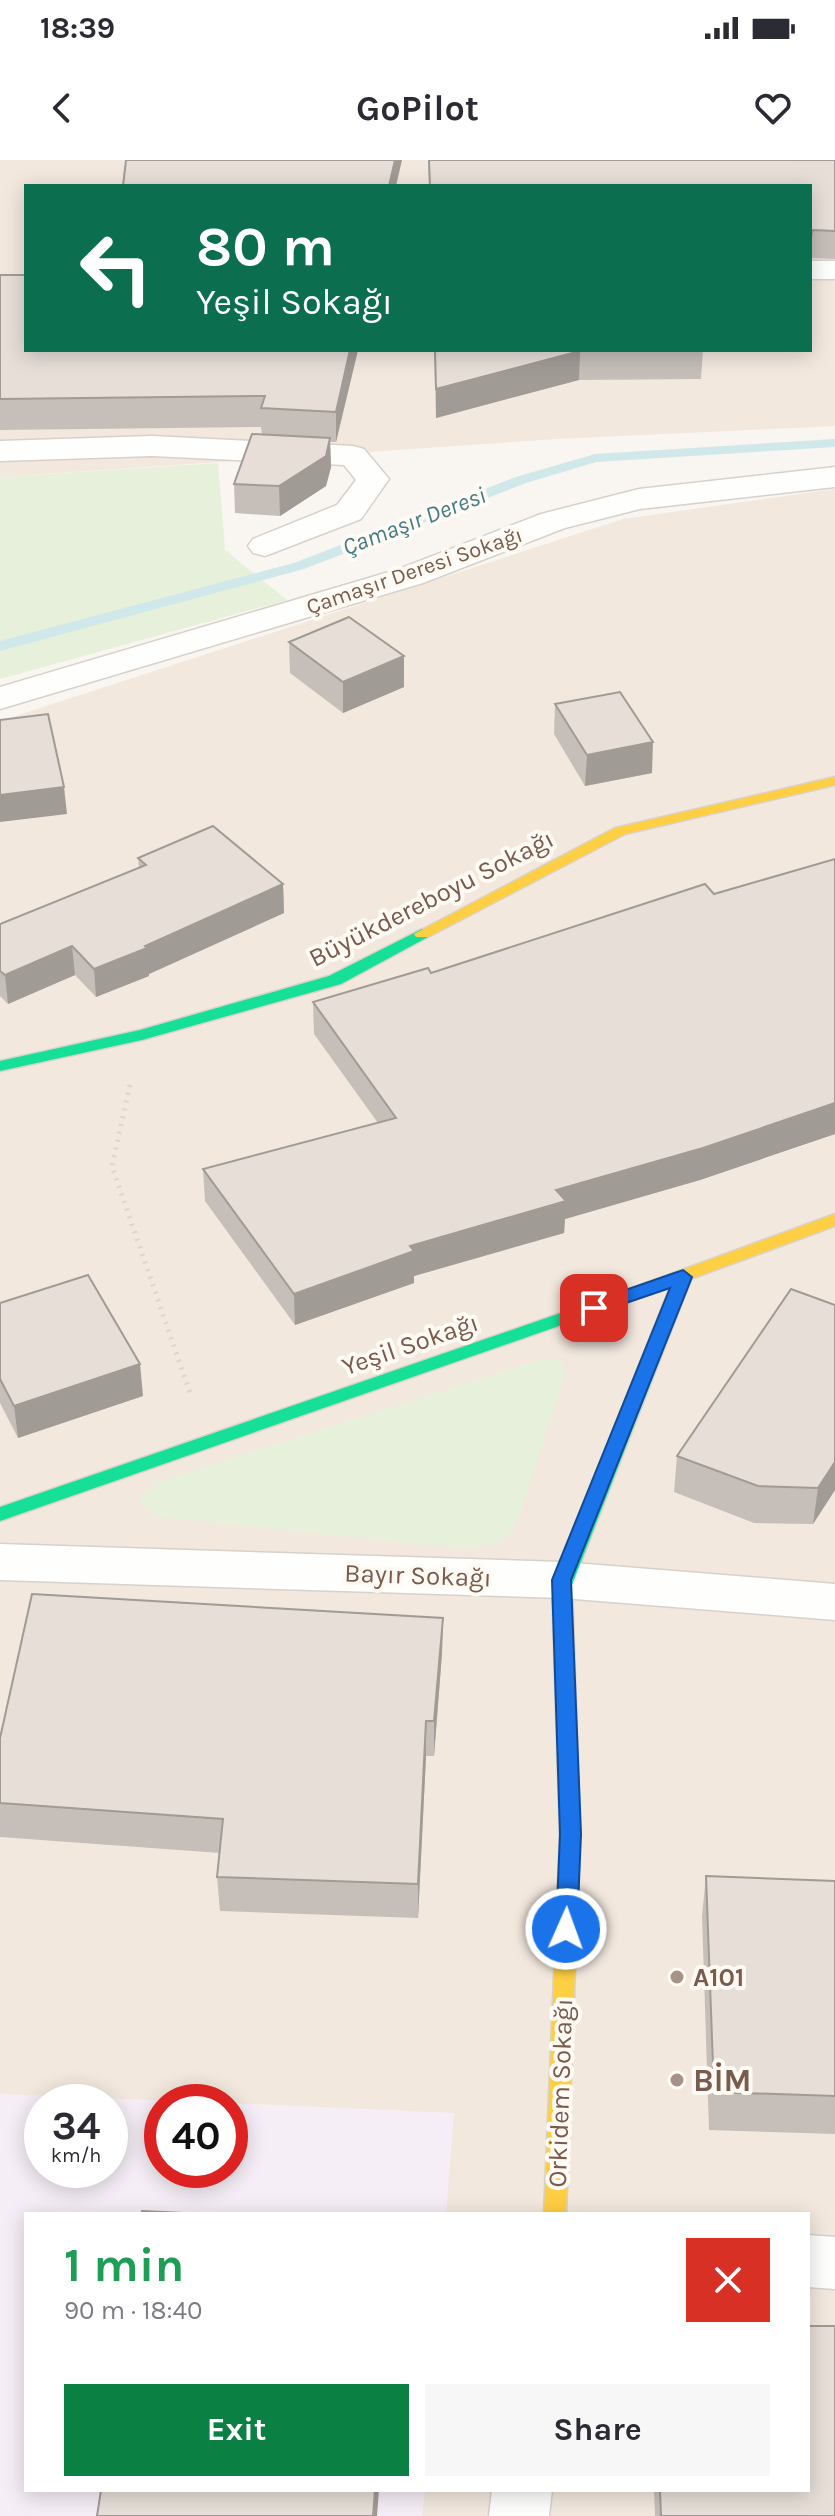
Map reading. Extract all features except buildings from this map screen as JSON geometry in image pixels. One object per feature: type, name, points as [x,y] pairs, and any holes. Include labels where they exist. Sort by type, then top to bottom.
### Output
[{"type":"street","points":[[812,270],[835,270]]},
{"type":"street","points":[[0,451],[152,446],[353,456],[373,479],[349,512],[265,546]]},
{"type":"street","name":"Çamaşır Deresi Sokağı","points":[[0,698],[411,576],[553,521],[639,499],[835,477]]},
{"type":"street","name":"Büyükdereboyu Sokağı","points":[[0,1066],[142,1035],[335,980],[620,831],[835,781]]},
{"type":"street","name":"Yeşil Sokağı","points":[[0,1514],[683,1277],[835,1220]]},
{"type":"street","name":"Orkidem Sokağı","points":[[555,2212],[570,1834],[562,1580],[683,1277]]},
{"type":"street","name":"Bayır Sokağı","points":[[0,1562],[562,1580],[835,1602]]},
{"type":"street","points":[[810,2261],[835,2263]]},
{"type":"street","points":[[519,2516],[522,2492]]},
{"type":"path","points":[[142,1035],[112,1166],[207,1442]]},
{"type":"shaded area","points":[[0,160],[835,160],[835,426],[556,439],[0,477]]},
{"type":"shaded area","points":[[835,489],[835,2516],[0,2516],[0,721],[623,519]]},
{"type":"shaded area","points":[[0,2094],[24,2095],[24,2188],[128,2188],[128,2099],[144,2100],[144,2188],[248,2188],[248,2104],[454,2113],[446,2212],[24,2212],[24,2492],[425,2492],[422,2516],[0,2516]]},
{"type":"green space","points":[[218,463],[225,550],[287,600],[0,679],[0,477]]},
{"type":"green space","points":[[544,1358],[562,1361],[565,1376],[517,1524],[499,1543],[467,1549],[158,1517],[137,1501],[158,1482]]},
{"type":"waterway","name":"Çamaşır Deresi","points":[[0,646],[299,566],[521,480],[595,458],[835,443]]},
{"type":"traffic: fast","points":[[0,1066],[142,1035],[335,980],[422,934]]},
{"type":"traffic: fast","points":[[562,1585],[683,1277]]},
{"type":"traffic: fast","points":[[0,1514],[633,1294]]},
{"type":"traffic: slow","points":[[422,934],[620,831],[835,781]]},
{"type":"traffic: slow","points":[[633,1294],[835,1220]]},
{"type":"traffic: slow","points":[[555,2212],[570,1834],[562,1585]]},
{"type":"place","name":"A101","points":[[677,1977]]},
{"type":"place","name":"BİM","points":[[677,2080]]},
{"type":"route","points":[[566,1929],[570,1834],[562,1580],[683,1277],[594,1308]]}]
